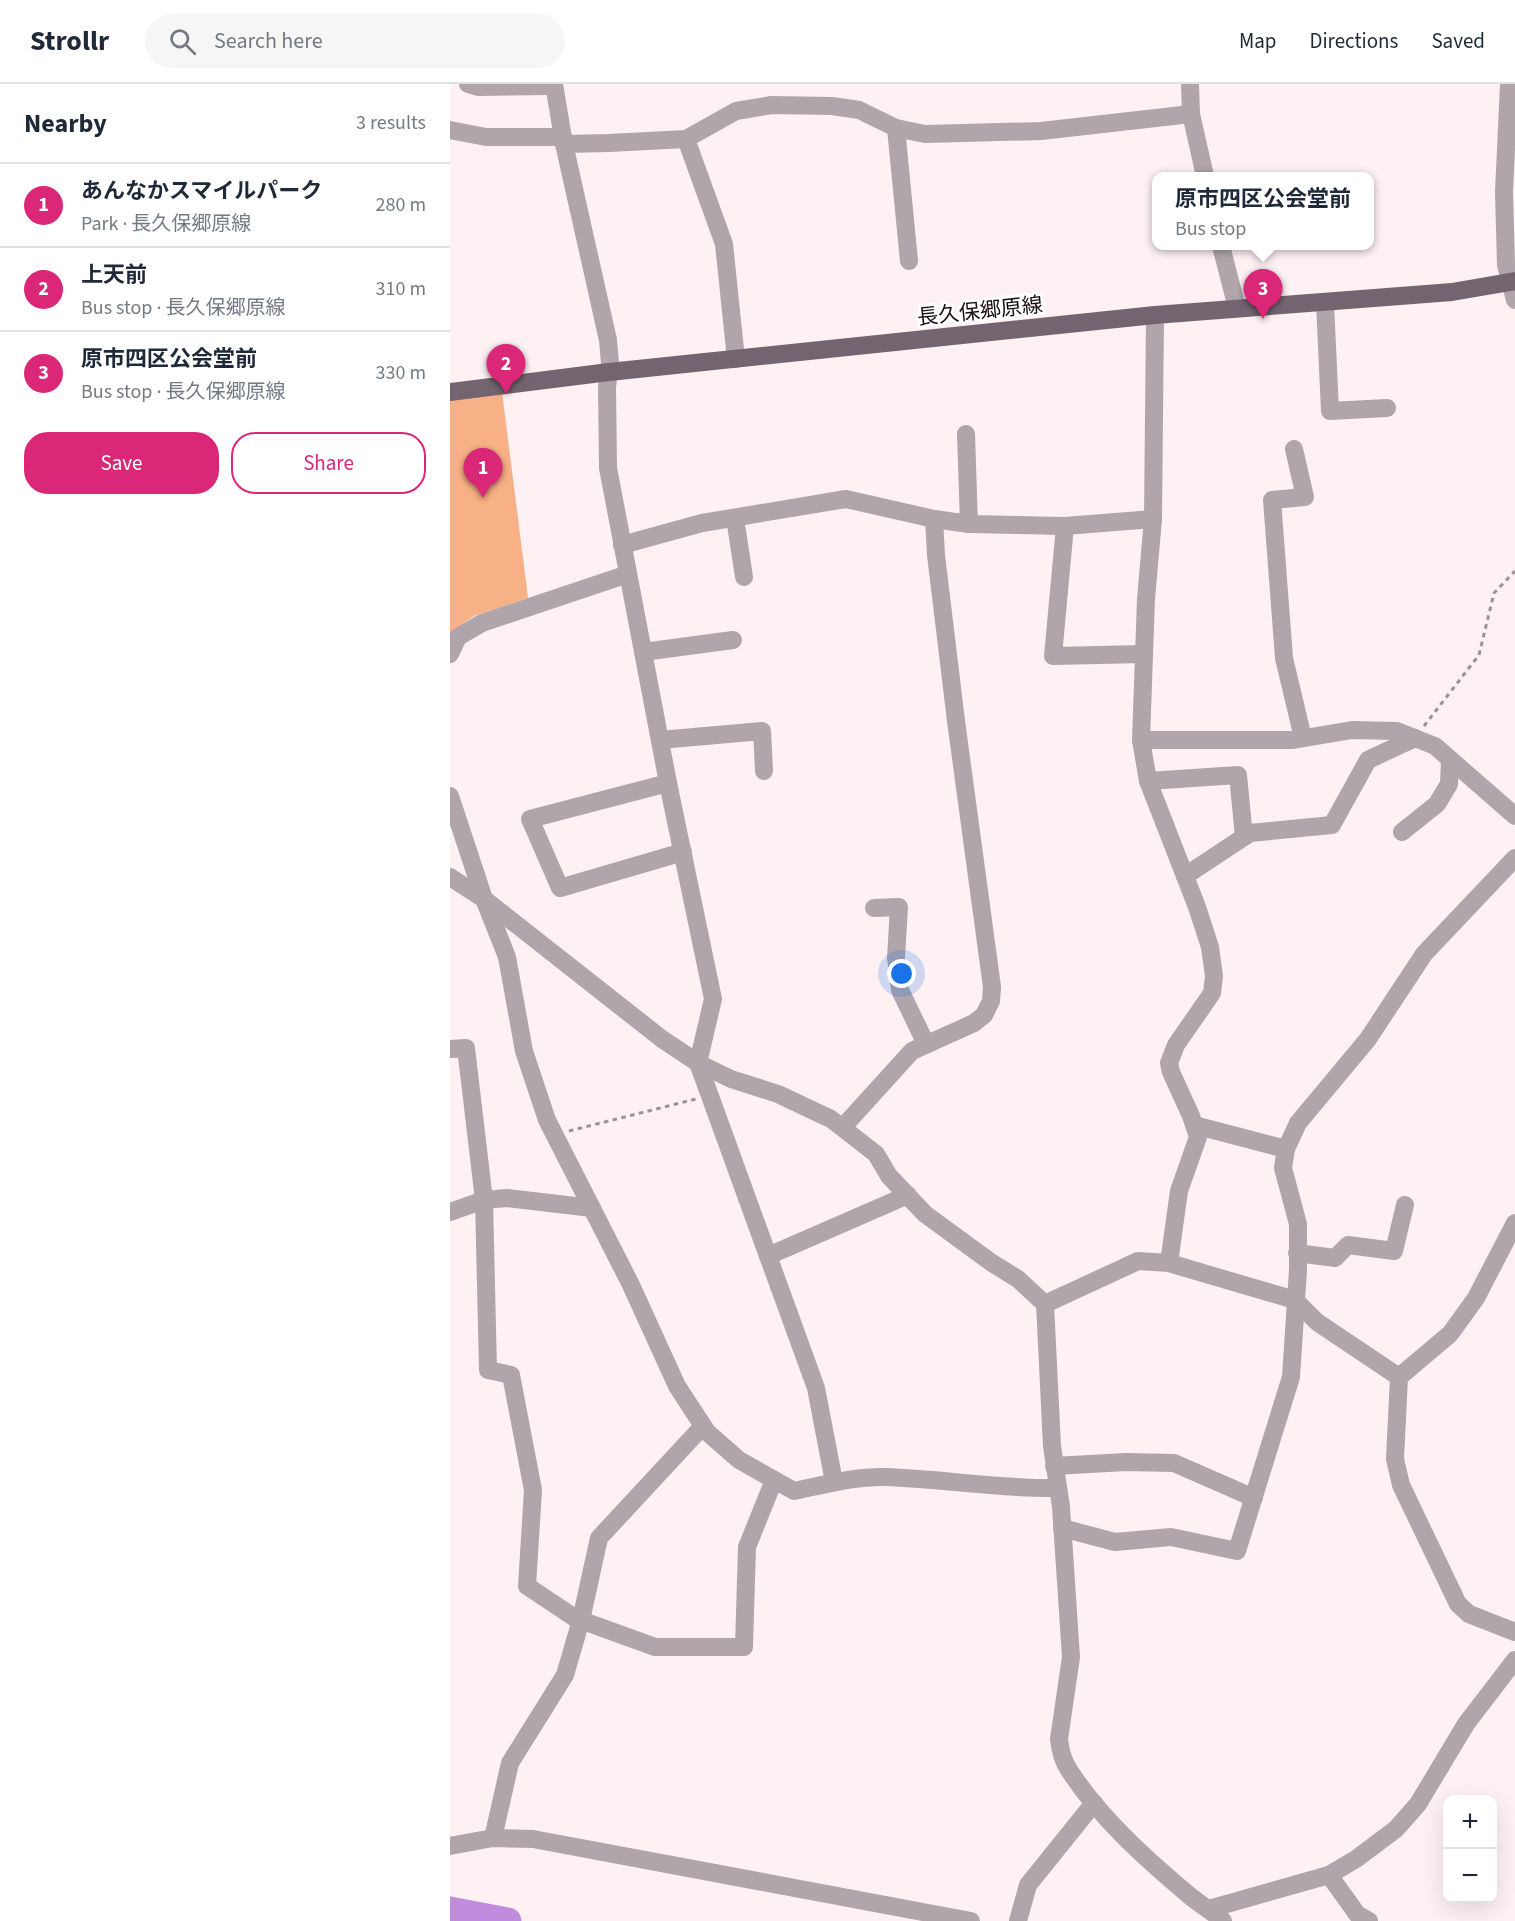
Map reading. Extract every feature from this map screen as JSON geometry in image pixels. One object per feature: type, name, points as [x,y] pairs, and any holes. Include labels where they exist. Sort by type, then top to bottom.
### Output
[{"type":"main road","name":"長久保郷原線","points":[[450,392],[609,372],[1155,315],[1514,288]]},
{"type":"street","points":[[468,84],[478,87],[554,85],[608,340],[608,468],[668,783],[713,999],[698,1063],[816,1388],[834,1482]]},
{"type":"street","points":[[1190,84],[1191,114],[1204,172]]},
{"type":"street","points":[[1509,84],[1504,192],[1506,265],[1514,288]]},
{"type":"street","points":[[450,130],[486,137],[564,140],[686,139],[736,111],[772,105],[832,106],[859,110],[896,128],[925,134],[1041,131],[1191,114]]},
{"type":"street","points":[[896,128],[909,261]]},
{"type":"street","points":[[686,139],[724,244],[736,359]]},
{"type":"street","points":[[1222,250],[1237,308]]},
{"type":"street","points":[[1325,303],[1330,411],[1387,408]]},
{"type":"street","points":[[1155,315],[1153,519],[1141,740],[1148,781],[1210,946],[1214,976],[1212,993],[1176,1045],[1169,1063],[1198,1137],[1179,1191],[1169,1263]]},
{"type":"street","points":[[966,434],[969,524]]},
{"type":"street","points":[[1294,449],[1305,497],[1272,500],[1284,658],[1304,738]]},
{"type":"street","points":[[622,545],[702,523],[846,499],[934,519],[969,524],[1065,526],[1153,519]]},
{"type":"street","points":[[735,518],[744,577]]},
{"type":"street","points":[[843,1127],[912,1051],[974,1023],[984,1015],[990,1001],[992,987],[955,709],[936,555],[934,519]]},
{"type":"street","points":[[1065,526],[1053,656],[1144,654]]},
{"type":"street","points":[[450,654],[458,637],[482,623],[628,574]]},
{"type":"street","points":[[643,652],[733,640]]},
{"type":"street","points":[[660,740],[762,730],[764,771]]},
{"type":"street","points":[[1141,740],[1293,740],[1352,730],[1397,731],[1435,746],[1515,816]]},
{"type":"street","points":[[1185,876],[1250,833],[1332,825],[1368,760],[1415,738]]},
{"type":"street","points":[[1402,832],[1437,804],[1449,784],[1450,759]]},
{"type":"street","points":[[1148,781],[1238,775],[1244,837]]},
{"type":"street","points":[[668,783],[530,819],[560,888],[683,852]]},
{"type":"street","points":[[450,796],[484,899],[507,957],[524,1051],[547,1120],[678,1386],[706,1432],[739,1460],[794,1491],[834,1482],[884,1477],[995,1486],[1057,1488]]},
{"type":"street","points":[[1062,1528],[1115,1542],[1171,1537],[1237,1551],[1292,1377],[1298,1224],[1283,1168],[1286,1149],[1298,1123],[1368,1039],[1424,954],[1512,868]]},
{"type":"street","points":[[450,877],[484,899],[662,1039],[698,1063],[730,1079],[778,1094],[843,1127],[876,1154],[889,1176],[925,1214],[1018,1279],[1045,1304],[1054,1466],[1062,1528],[1071,1657],[1059,1739],[1067,1768],[1094,1803],[1138,1850],[1192,1898],[1223,1921]]},
{"type":"street","points":[[874,908],[899,908],[896,958],[900,990],[926,1044]]},
{"type":"street","points":[[450,1049],[466,1048],[484,1200],[488,1370],[511,1375],[533,1490],[527,1586],[581,1620],[654,1647],[744,1647],[747,1547],[774,1480]]},
{"type":"street","points":[[1194,1125],[1286,1149]]},
{"type":"street","points":[[768,1256],[908,1195]]},
{"type":"street","points":[[450,1212],[484,1200],[507,1198],[592,1208]]},
{"type":"street","points":[[1297,1253],[1335,1258],[1348,1245],[1394,1251],[1405,1205]]},
{"type":"street","points":[[1515,1223],[1476,1298],[1450,1334],[1399,1377],[1395,1459],[1401,1485],[1458,1604],[1469,1614],[1515,1632]]},
{"type":"street","points":[[1045,1304],[1138,1261],[1169,1263],[1295,1300],[1317,1322],[1399,1377]]},
{"type":"street","points":[[493,1838],[510,1763],[565,1675],[581,1620],[599,1538],[703,1426]]},
{"type":"street","points":[[1054,1466],[1126,1462],[1174,1463],[1254,1498]]},
{"type":"street","points":[[1209,1909],[1329,1875],[1356,1859],[1396,1829],[1418,1804],[1466,1724],[1515,1660]]},
{"type":"street","points":[[1018,1921],[1028,1885],[1094,1803]]},
{"type":"street","points":[[450,1846],[493,1838],[533,1839],[971,1921]]},
{"type":"street","points":[[1329,1875],[1357,1914],[1369,1921]]},
{"type":"path","points":[[1415,738],[1479,655],[1494,593],[1515,571]]},
{"type":"path","points":[[555,1135],[710,1096]]},
{"type":"shaded area","points":[[502,392],[528,598],[474,616],[461,625],[450,641],[450,398]]},
{"type":"waterway","points":[[450,1910],[508,1921]]},
{"type":"place","name":"原市四区公会堂前","points":[[1263,319]]},
{"type":"place","name":"上天前","points":[[506,394]]},
{"type":"place","name":"あんなかスマイルパーク","points":[[483,498]]}]
